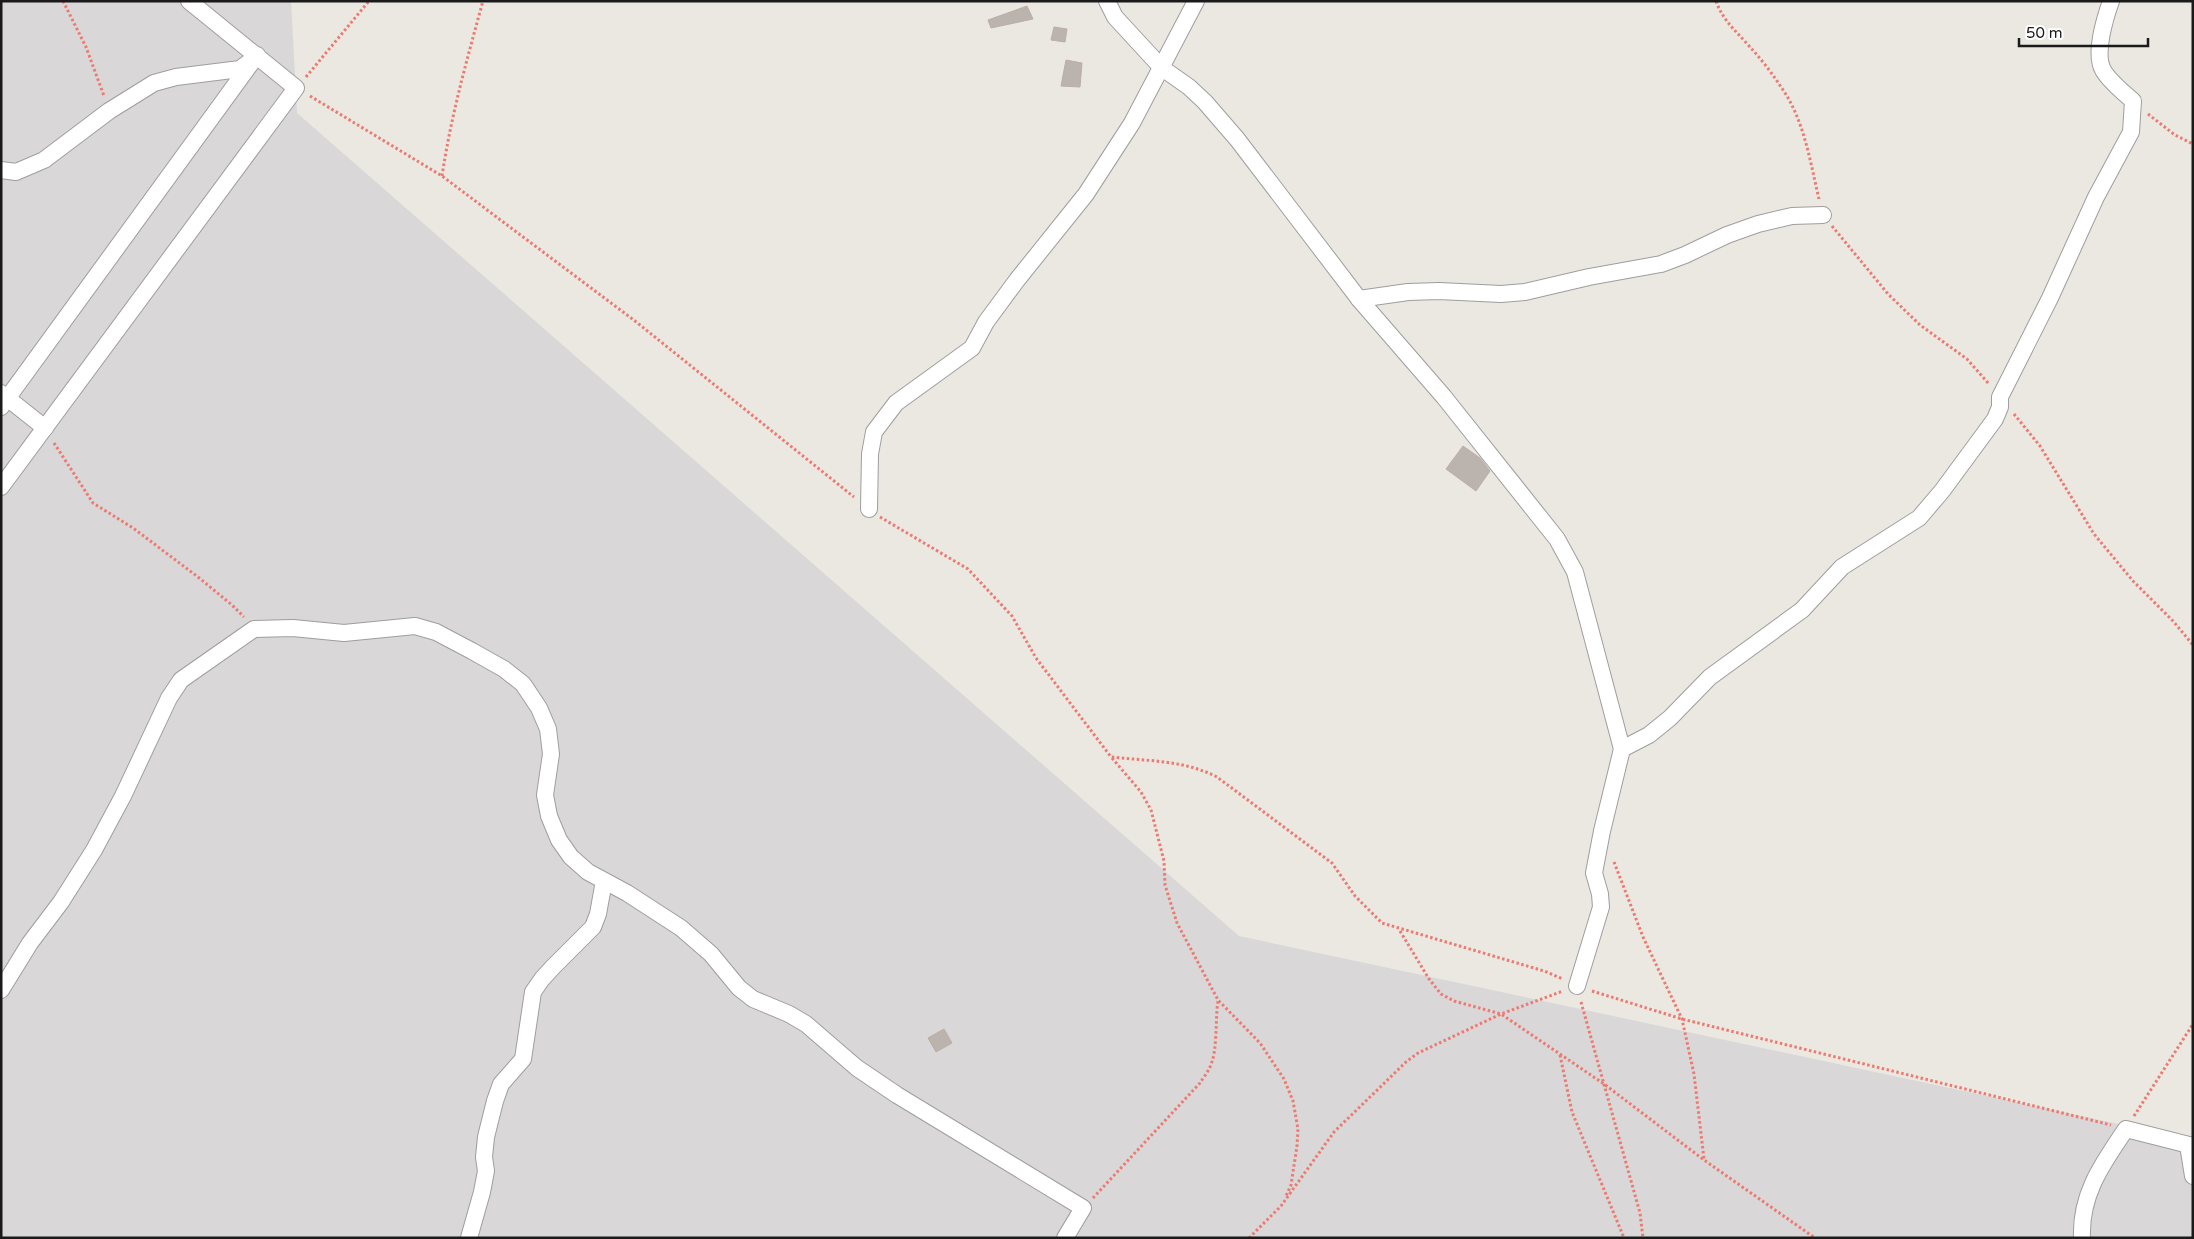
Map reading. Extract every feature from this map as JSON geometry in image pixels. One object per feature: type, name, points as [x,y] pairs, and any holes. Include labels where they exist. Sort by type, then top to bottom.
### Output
[{"type":"street","points":[[1,487],[296,88],[189,1]]},
{"type":"street","points":[[1107,1],[1115,17],[1162,68],[1189,87],[1205,102],[1237,139],[1360,299],[1444,397],[1557,539],[1566,553],[1575,572],[1622,748],[1594,873],[1600,894],[1601,907],[1577,986]]},
{"type":"street","points":[[869,509],[870,454],[874,432],[896,403],[972,348],[996,308],[1086,194],[1132,123],[1196,1]]},
{"type":"street","points":[[1622,748],[1649,734],[1670,718],[1710,677],[1802,610],[1842,567],[1919,518],[1992,424],[2000,407],[2000,397],[2050,298],[2096,197],[2131,132],[2133,101],[2104,72],[2100,62],[2100,46],[2111,1]]},
{"type":"street","points":[[1,170],[16,172],[37,164],[109,111],[154,83],[176,77],[240,69],[257,55]]},
{"type":"street","points":[[45,428],[3,399],[257,55]]},
{"type":"street","points":[[1360,299],[1408,292],[1439,291],[1501,294],[1525,292],[1590,277],[1661,264],[1758,224],[1792,216],[1823,215]]},
{"type":"street","points":[[1,990],[30,943],[61,902],[94,850],[123,796],[169,698],[182,680],[254,629],[293,628],[344,633],[415,626],[436,632],[504,669],[523,684],[539,708],[548,729],[551,754],[546,795],[549,816],[559,840],[571,857],[588,872],[627,893],[681,928],[711,954],[740,988],[753,999],[789,1014],[806,1024],[857,1068],[897,1095],[1083,1208],[1065,1238]]},
{"type":"street","points":[[469,1238],[486,1171],[484,1157],[486,1137],[495,1101],[501,1084],[523,1060],[533,992],[547,973],[592,928],[598,914],[604,881]]},
{"type":"street","points":[[2082,1238],[2087,1196],[2095,1176],[2126,1129],[2190,1145],[2193,1176]]},
{"type":"path","points":[[63,1],[86,47],[109,111]]},
{"type":"path","points":[[369,1],[296,88],[442,176],[636,321],[869,509],[968,569],[1012,616],[1036,658],[1111,757],[1141,792],[1151,810],[1164,861],[1165,885],[1177,923],[1218,1000],[1260,1043],[1284,1079],[1293,1101],[1298,1129],[1291,1185],[1281,1206]]},
{"type":"path","points":[[442,176],[447,145],[466,63],[483,1]]},
{"type":"path","points":[[1716,1],[1727,22],[1750,47],[1782,88],[1796,114],[1805,139],[1823,215],[1888,294],[1920,325],[1967,359],[2000,397],[2040,446],[2094,534],[2133,581],[2173,621],[2193,645]]},
{"type":"path","points":[[2133,101],[2175,134],[2193,144]]},
{"type":"path","points":[[45,428],[93,503],[133,528],[198,576],[232,605],[254,629]]},
{"type":"path","points":[[1111,757],[1187,765],[1217,777],[1332,863],[1366,909],[1382,923],[1400,930],[1544,971],[1577,986],[1682,1019],[2126,1129],[2193,1024]]},
{"type":"path","points":[[1612,857],[1643,937],[1682,1019],[1694,1074],[1704,1160]]},
{"type":"path","points":[[1400,930],[1429,979],[1441,994],[1454,1001],[1501,1014],[1604,1084],[1704,1160],[1815,1238]]},
{"type":"path","points":[[1249,1238],[1281,1206],[1325,1142],[1406,1062],[1418,1053],[1501,1014],[1577,986]]},
{"type":"path","points":[[1577,986],[1640,1213],[1643,1238]]},
{"type":"path","points":[[1083,1208],[1200,1083],[1210,1068],[1215,1054],[1215,1026],[1218,1000]]},
{"type":"path","points":[[1560,1054],[1572,1112],[1624,1238]]},
{"type":"shaded area","points":[[1,1],[291,1],[297,113],[1239,936],[2193,1140],[2193,1238],[1,1238]]},
{"type":"building","points":[[1027,6],[1033,19],[991,28],[988,20]]},
{"type":"building","points":[[1054,27],[1067,29],[1065,42],[1051,40]]},
{"type":"building","points":[[1066,60],[1082,63],[1080,87],[1061,86]]},
{"type":"building","points":[[1463,446],[1480,458],[1490,471],[1476,491],[1446,469]]},
{"type":"building","points":[[944,1029],[952,1043],[936,1052],[928,1038]]}]
